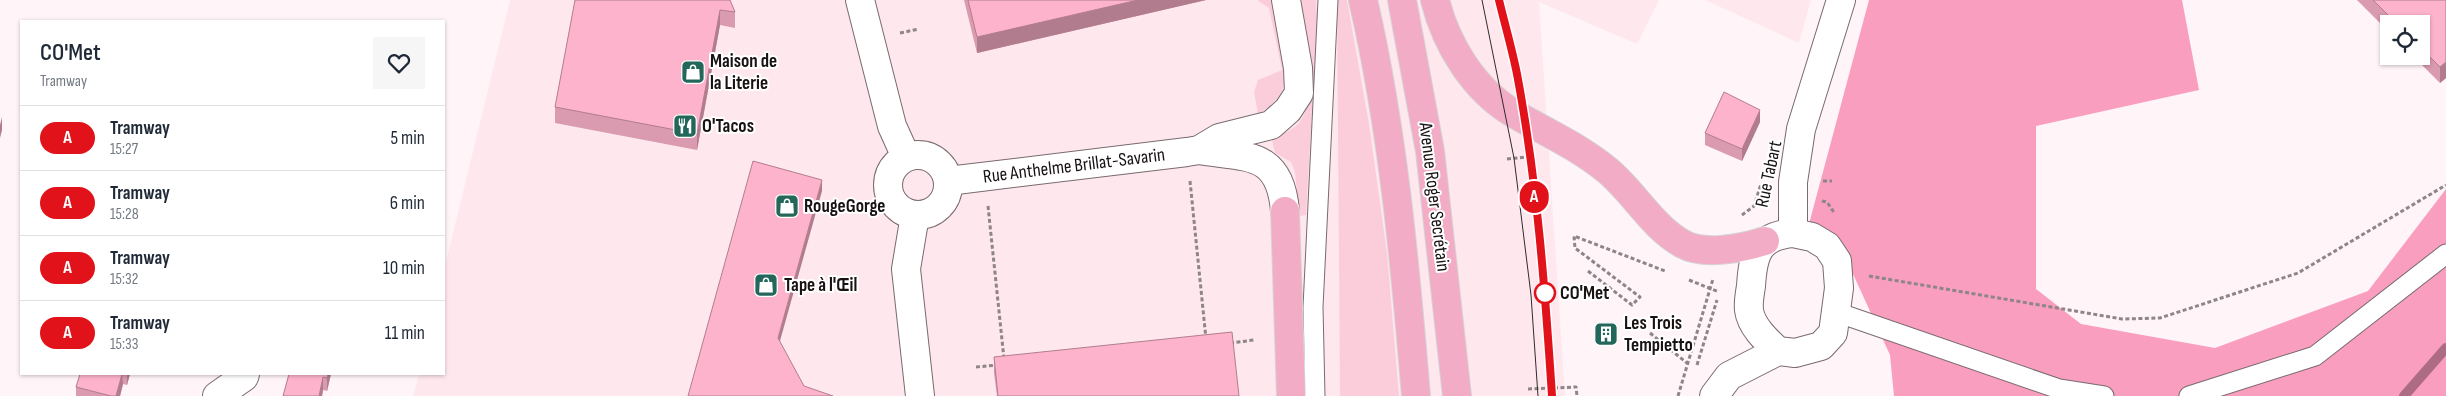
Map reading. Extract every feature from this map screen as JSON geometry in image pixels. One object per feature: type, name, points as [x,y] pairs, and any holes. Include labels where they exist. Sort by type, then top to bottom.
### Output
[{"type":"main road","name":"Avenue Roger Secrétain","points":[[1364,0],[1372,36],[1401,219],[1416,396]]},
{"type":"main road","name":"Avenue Roger Secrétain","points":[[1402,0],[1430,151],[1457,396]]},
{"type":"main road","points":[[1435,0],[1442,25],[1453,47],[1463,65],[1485,90],[1511,112],[1587,154],[1609,172],[1661,227],[1684,245],[1718,251],[1765,241]]},
{"type":"main road","points":[[1285,212],[1291,396]]},
{"type":"street","points":[[860,0],[892,126],[906,157]]},
{"type":"street","points":[[1199,150],[1219,138],[1271,125],[1288,110],[1299,93],[1298,68],[1286,0]]},
{"type":"street","name":"Rue Tabart","points":[[1793,233],[1793,182],[1801,129],[1841,0]]},
{"type":"street","points":[[1199,150],[1243,155],[1260,161],[1274,173],[1281,184],[1285,212]]},
{"type":"street","name":"Rue Anthelme Brillat-Savarin","points":[[948,181],[1128,161],[1199,150]]},
{"type":"street","points":[[915,154],[933,159],[946,172],[948,181],[946,199],[940,206],[924,215],[915,215],[898,209],[892,202],[887,186],[892,168],[906,157],[915,154]]},
{"type":"street","points":[[915,215],[906,269],[920,396]]},
{"type":"street","points":[[1714,396],[1729,376],[1778,351],[1795,353],[1821,346],[1834,334],[1839,288],[1837,261],[1827,246],[1812,237],[1793,233],[1779,234],[1765,241],[1752,262],[1749,311],[1757,328],[1778,351]]},
{"type":"street","points":[[217,396],[245,375]]},
{"type":"lane","points":[[1315,396],[1313,307],[1328,0]]},
{"type":"lane","points":[[1285,212],[1299,224],[1316,231]]},
{"type":"lane","points":[[2189,396],[2315,356],[2446,254]]},
{"type":"lane","points":[[1836,312],[2059,390],[2104,396]]},
{"type":"path","points":[[1190,178],[1206,345]]},
{"type":"path","points":[[1866,275],[2122,319],[2160,318],[2298,273],[2446,185]]},
{"type":"path","points":[[976,366],[1004,364],[987,199]]},
{"type":"path","points":[[1588,271],[1632,305],[1640,297],[1575,248],[1574,236],[1674,274]]},
{"type":"path","points":[[1695,370],[1733,249]]},
{"type":"path","points":[[1683,278],[1719,292]]},
{"type":"path","points":[[1650,334],[1687,363]]},
{"type":"path","points":[[1226,343],[1254,340]]},
{"type":"path","points":[[1528,390],[1576,387],[1577,396]]},
{"type":"shaded area","points":[[510,0],[1659,0],[1637,44],[1539,2],[1565,396],[413,396],[419,375],[445,375],[445,266]]},
{"type":"shaded area","points":[[1257,0],[1274,0],[1286,53],[1287,66],[1281,91],[1274,102],[1258,114],[1254,92],[1258,80],[1282,70],[1269,8]]},
{"type":"shaded area","points":[[1296,0],[1316,0],[1317,22],[1306,215],[1299,216],[1295,172],[1291,162],[1275,153],[1272,140],[1298,124],[1305,113],[1309,98],[1308,64]]},
{"type":"shaded area","points":[[1337,0],[1347,0],[1369,124],[1387,253],[1399,396],[1340,396]]},
{"type":"shaded area","points":[[1705,0],[1811,0],[1799,43]]},
{"type":"shaded area","points":[[1869,0],[2182,0],[2199,90],[2036,126],[2036,289],[2081,324],[2215,348],[2368,291],[2446,189],[2446,396],[1894,396],[1890,355],[1838,241],[1809,224]]},
{"type":"building","points":[[575,0],[730,0],[735,12],[720,10],[697,134],[555,107]]},
{"type":"building","points":[[968,0],[1138,0],[977,37]]},
{"type":"building","points":[[2373,0],[2446,0],[2446,62],[2440,67],[2430,57],[2430,15],[2388,15]]},
{"type":"building","points":[[1724,92],[1760,110],[1742,149],[1705,133]]},
{"type":"building","points":[[753,161],[822,180],[778,338],[804,386],[833,396],[688,396]]},
{"type":"building","points":[[1232,332],[1239,396],[998,396],[994,357]]},
{"type":"building","points":[[80,375],[122,375],[116,396],[76,387]]},
{"type":"building","points":[[289,375],[328,375],[327,378],[323,377],[319,396],[283,396]]},
{"type":"waterway","points":[[2404,396],[2446,348]]},
{"type":"tram line","points":[[1482,0],[1514,158],[1531,295],[1538,396]]},
{"type":"tram line","points":[[1499,0],[1517,74],[1530,154],[1543,275],[1552,396]]},
{"type":"tram line","name":"A","points":[[1499,0],[1517,74],[1529,156],[1545,294],[1552,396]]},
{"type":"place","name":"Maison de la Literie","points":[[693,72]]},
{"type":"place","name":"O'Tacos","points":[[685,126]]},
{"type":"place","name":"RougeGorge","points":[[787,206]]},
{"type":"place","name":"Tape à l'Œil","points":[[766,285]]},
{"type":"place","name":"CO'Met","points":[[1545,293]]},
{"type":"place","name":"Les Trois Tempietto","points":[[1606,334]]}]
